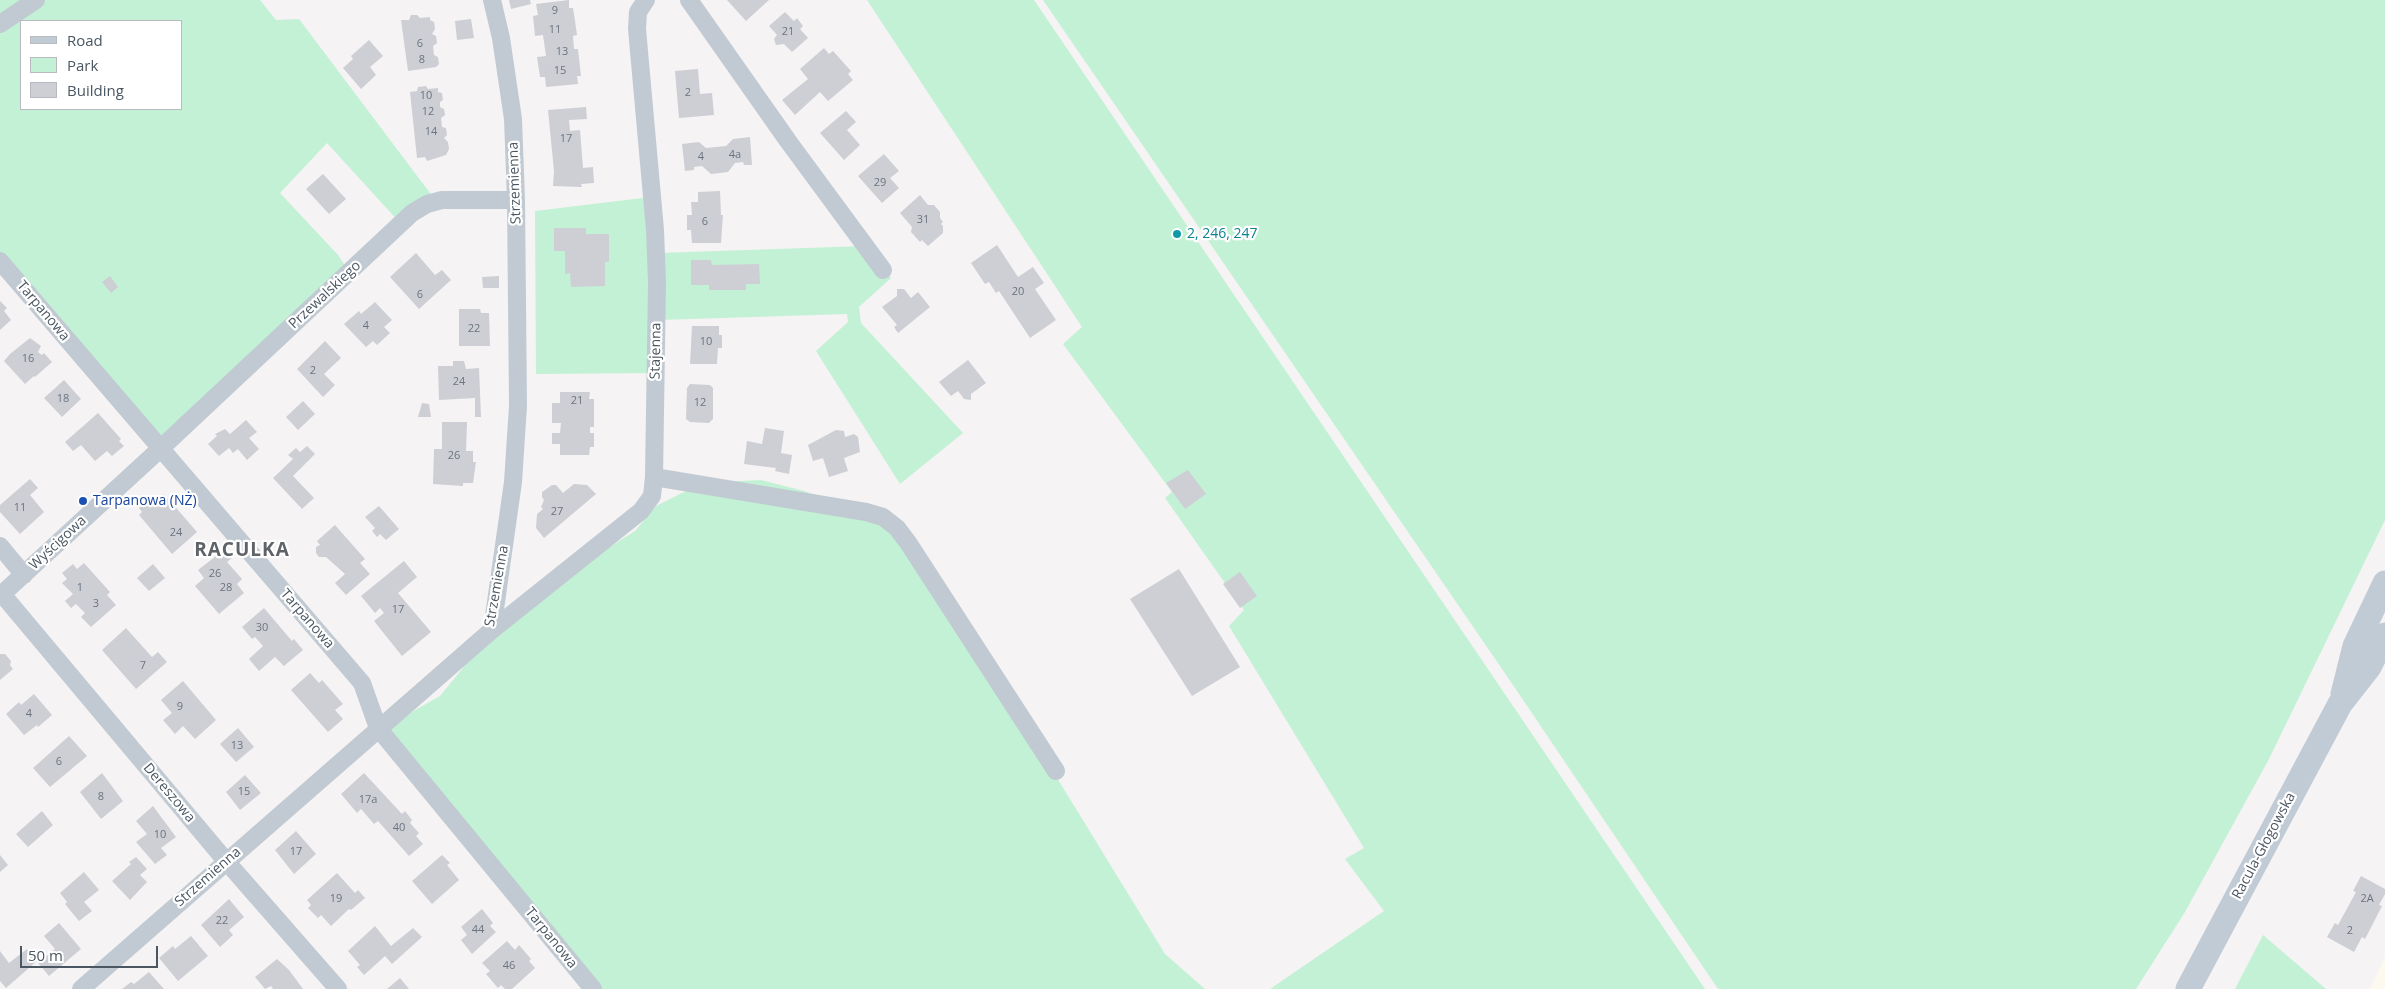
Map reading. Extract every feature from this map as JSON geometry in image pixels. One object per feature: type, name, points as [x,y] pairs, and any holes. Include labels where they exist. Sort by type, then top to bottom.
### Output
[{"type":"main road","name":"Racula-Głogowska","points":[[2340,704],[2355,646],[2385,583]]},
{"type":"main road","name":"Racula-Głogowska","points":[[2188,989],[2340,704],[2369,667],[2385,635]]},
{"type":"street","points":[[0,24],[36,0]]},
{"type":"street","name":"Strzemienna","points":[[81,989],[492,630],[517,447],[516,200],[509,87],[502,38],[492,0]]},
{"type":"street","name":"Stajenna","points":[[492,630],[642,511],[652,496],[654,476],[657,282],[655,230],[637,29],[638,12],[646,0]]},
{"type":"street","points":[[689,0],[788,141],[883,270]]},
{"type":"street","name":"Przewalskiego","points":[[160,449],[412,212],[427,204],[442,200],[516,200]]},
{"type":"street","name":"Tarpanowa","points":[[0,261],[362,683],[378,728],[593,989]]},
{"type":"street","name":"Wyścigowa","points":[[1,595],[160,449]]},
{"type":"street","points":[[654,476],[883,516],[897,528],[909,544],[1056,771]]},
{"type":"street","points":[[0,546],[24,575]]},
{"type":"street","name":"Dereszowa","points":[[1,595],[226,861],[338,989]]},
{"type":"shaded area","points":[[2385,957],[2385,989],[2370,989]]},
{"type":"green space","points":[[0,0],[260,0],[276,20],[299,19],[436,201],[401,224],[327,143],[280,193],[338,255],[351,275],[166,451],[0,260]]},
{"type":"green space","points":[[867,0],[1034,0],[1705,989],[1270,989],[1384,911],[1345,859],[1364,848],[1229,626],[1244,610],[1165,498],[1172,492],[1063,344],[1082,327]]},
{"type":"green space","points":[[1043,0],[2385,0],[2385,520],[2269,759],[2185,912],[2136,989],[1718,989],[1513,685]]},
{"type":"green space","points":[[651,197],[658,253],[865,246],[891,278],[859,307],[861,323],[963,433],[900,484],[816,351],[848,322],[847,314],[659,320],[658,373],[536,374],[535,211]]},
{"type":"green space","points":[[761,480],[804,491],[866,512],[908,535],[1165,954],[1205,989],[600,989],[387,726],[440,696],[467,663],[576,568],[635,531],[656,506],[684,492],[719,482]]},
{"type":"green space","points":[[2263,935],[2326,989],[2235,989]]},
{"type":"building","points":[[509,0],[530,0],[531,4],[511,9]]},
{"type":"building","points":[[569,0],[569,8],[573,8],[577,35],[573,36],[574,49],[578,49],[581,76],[577,76],[578,84],[546,87],[545,77],[540,77],[537,57],[546,56],[543,35],[535,36],[533,16],[538,15],[536,4]]},
{"type":"building","points":[[727,0],[769,0],[746,21]]},
{"type":"building","points":[[785,12],[794,21],[797,18],[803,26],[800,29],[808,38],[792,52],[784,44],[776,45],[774,39],[777,35],[769,26]]},
{"type":"building","points":[[411,15],[417,15],[420,18],[430,17],[430,20],[434,22],[435,29],[432,34],[436,36],[437,43],[433,46],[434,55],[438,57],[439,64],[436,67],[408,71],[401,20],[409,20]]},
{"type":"building","points":[[471,19],[474,38],[457,40],[455,21]]},
{"type":"building","points":[[369,40],[383,56],[370,67],[376,75],[361,89],[343,68],[353,59],[351,56]]},
{"type":"building","points":[[824,48],[829,54],[833,51],[851,71],[848,74],[853,80],[828,101],[820,92],[795,115],[782,100],[808,79],[800,69]]},
{"type":"building","points":[[698,69],[700,94],[712,93],[714,115],[679,118],[675,71]]},
{"type":"building","points":[[426,86],[428,89],[438,88],[438,92],[442,93],[443,100],[440,102],[440,107],[444,109],[445,115],[441,118],[442,127],[446,128],[447,135],[444,138],[448,142],[449,149],[446,155],[427,161],[425,157],[417,158],[410,92],[417,91],[418,87]]},
{"type":"building","points":[[586,107],[587,119],[569,120],[570,131],[580,130],[583,168],[593,167],[594,183],[581,184],[582,187],[553,186],[554,171],[548,110]]},
{"type":"building","points":[[846,111],[856,122],[847,130],[860,145],[844,160],[820,133]]},
{"type":"building","points":[[750,137],[752,165],[744,165],[743,162],[735,163],[728,172],[711,174],[702,166],[694,167],[694,170],[685,171],[682,144],[699,142],[706,148],[726,146],[733,139]]},
{"type":"building","points":[[884,154],[899,171],[890,178],[899,188],[882,203],[858,176]]},
{"type":"building","points":[[323,174],[346,199],[329,214],[306,189]]},
{"type":"building","points":[[720,191],[721,215],[723,215],[721,243],[692,243],[691,230],[687,230],[687,215],[692,215],[691,202],[698,202],[698,192]]},
{"type":"building","points":[[920,195],[928,205],[934,205],[940,212],[940,218],[943,222],[941,224],[943,226],[943,233],[928,246],[922,240],[920,242],[911,232],[912,227],[900,213]]},
{"type":"building","points":[[554,228],[586,228],[586,234],[609,234],[609,262],[605,262],[605,286],[571,287],[570,273],[565,274],[565,251],[554,251]]},
{"type":"building","points":[[997,245],[1018,277],[1033,267],[1044,283],[1035,289],[1056,320],[1030,338],[999,291],[996,293],[989,282],[985,284],[971,263]]},
{"type":"building","points":[[416,253],[435,275],[442,270],[451,280],[419,309],[390,277]]},
{"type":"building","points":[[691,260],[711,260],[712,265],[759,264],[760,284],[746,284],[746,290],[709,290],[709,285],[691,285]]},
{"type":"building","points":[[110,276],[118,287],[111,293],[102,282]]},
{"type":"building","points":[[499,276],[499,288],[483,288],[482,277]]},
{"type":"building","points":[[897,289],[904,289],[911,298],[918,292],[930,307],[898,333],[894,327],[897,325],[882,307],[897,296]]},
{"type":"building","points":[[0,301],[7,308],[4,311],[11,320],[0,330]]},
{"type":"building","points":[[375,302],[392,320],[384,327],[390,333],[377,345],[373,341],[366,347],[344,324],[359,311],[361,314]]},
{"type":"building","points":[[459,309],[480,309],[481,313],[489,313],[490,346],[459,346]]},
{"type":"building","points":[[692,326],[719,326],[719,335],[722,335],[722,348],[718,348],[717,364],[690,364]]},
{"type":"building","points":[[30,338],[41,346],[38,352],[42,355],[44,353],[52,362],[25,384],[4,361]]},
{"type":"building","points":[[325,341],[341,358],[324,374],[335,385],[323,397],[297,369]]},
{"type":"building","points":[[968,360],[986,383],[971,394],[971,400],[964,399],[958,391],[951,396],[939,382]]},
{"type":"building","points":[[453,361],[464,361],[466,369],[479,368],[481,417],[475,417],[475,398],[439,400],[438,366],[453,366]]},
{"type":"building","points":[[64,380],[81,399],[62,417],[44,398]]},
{"type":"building","points":[[690,384],[710,385],[713,388],[713,419],[709,423],[690,422],[686,419],[687,388]]},
{"type":"building","points":[[560,392],[590,392],[589,399],[594,399],[594,427],[590,427],[590,433],[594,433],[594,447],[590,447],[589,455],[560,455],[560,444],[552,444],[552,433],[560,433],[561,423],[552,423],[552,403],[560,403]]},
{"type":"building","points":[[303,401],[315,414],[298,430],[286,417]]},
{"type":"building","points":[[422,403],[429,404],[431,417],[418,417]]},
{"type":"building","points":[[98,413],[121,439],[119,441],[124,446],[112,456],[107,451],[95,461],[81,445],[73,451],[65,442]]},
{"type":"building","points":[[246,420],[257,432],[249,438],[259,449],[247,460],[238,449],[233,453],[229,448],[219,456],[208,444],[217,436],[215,434],[225,429],[230,434]]},
{"type":"building","points":[[442,422],[467,422],[466,451],[473,451],[473,462],[476,462],[473,483],[463,483],[463,486],[433,484],[434,449],[442,449]]},
{"type":"building","points":[[765,428],[784,431],[781,453],[792,455],[789,474],[775,471],[776,468],[744,464],[747,441],[762,444]]},
{"type":"building","points":[[836,430],[844,431],[845,437],[854,434],[858,437],[860,452],[844,458],[848,471],[829,477],[823,458],[813,461],[808,445]]},
{"type":"building","points":[[307,446],[315,454],[293,476],[314,498],[302,509],[273,478],[293,459],[288,455],[296,448],[300,452]]},
{"type":"building","points":[[1188,470],[1206,494],[1185,509],[1166,483]]},
{"type":"building","points":[[30,479],[38,488],[30,495],[44,512],[20,534],[0,512],[0,505]]},
{"type":"building","points":[[574,484],[587,485],[596,494],[544,538],[536,528],[537,514],[543,509],[541,507],[544,500],[542,492],[552,485],[556,485],[563,493]]},
{"type":"building","points":[[164,494],[197,532],[172,554],[139,515],[142,512],[139,508],[148,500],[152,504]]},
{"type":"building","points":[[379,506],[399,529],[386,540],[380,534],[377,537],[372,531],[375,528],[365,517]]},
{"type":"building","points":[[335,525],[365,559],[360,563],[370,574],[346,595],[335,583],[345,574],[326,557],[319,557],[316,553],[316,547],[320,545],[317,541]]},
{"type":"building","points":[[225,549],[232,558],[227,562],[242,579],[237,584],[244,593],[219,614],[195,586],[204,578],[198,570]]},
{"type":"building","points":[[404,561],[417,577],[398,593],[431,632],[402,656],[374,621],[384,613],[380,608],[375,613],[361,596]]},
{"type":"building","points":[[84,563],[110,592],[107,595],[116,605],[91,627],[81,617],[85,613],[76,604],[71,608],[65,601],[73,594],[62,583],[67,579],[62,573],[73,564],[77,569]]},
{"type":"building","points":[[153,564],[165,578],[149,591],[137,578]]},
{"type":"building","points":[[1179,569],[1240,667],[1192,696],[1130,599]]},
{"type":"building","points":[[1240,572],[1257,596],[1240,608],[1223,584]]},
{"type":"building","points":[[264,608],[292,641],[294,639],[303,650],[284,666],[275,657],[259,671],[249,659],[263,646],[255,637],[252,639],[242,627]]},
{"type":"building","points":[[126,628],[152,657],[158,652],[167,662],[136,689],[102,650]]},
{"type":"building","points":[[0,654],[5,654],[11,661],[10,665],[13,669],[0,680]]},
{"type":"building","points":[[310,673],[319,683],[322,680],[343,704],[335,710],[343,719],[328,732],[291,690]]},
{"type":"building","points":[[183,681],[216,720],[195,739],[183,726],[175,734],[163,720],[172,713],[161,700]]},
{"type":"building","points":[[34,694],[52,715],[38,727],[37,725],[24,735],[6,714],[19,702],[21,705]]},
{"type":"building","points":[[238,728],[254,747],[236,762],[220,744]]},
{"type":"building","points":[[69,736],[87,756],[50,787],[33,768]]},
{"type":"building","points":[[102,773],[123,801],[101,819],[80,792]]},
{"type":"building","points":[[364,773],[402,814],[405,811],[412,820],[410,823],[419,833],[416,836],[423,844],[409,856],[378,821],[374,824],[361,809],[357,813],[341,794]]},
{"type":"building","points":[[245,775],[261,793],[240,810],[226,792]]},
{"type":"building","points":[[153,806],[176,837],[161,848],[167,855],[155,864],[136,842],[147,834],[136,821]]},
{"type":"building","points":[[42,811],[53,825],[28,847],[16,834]]},
{"type":"building","points":[[296,831],[316,854],[294,874],[275,850]]},
{"type":"building","points":[[0,855],[8,865],[0,872]]},
{"type":"building","points":[[442,855],[450,863],[447,865],[459,880],[432,904],[412,881]]},
{"type":"building","points":[[136,857],[147,869],[140,875],[147,882],[130,900],[112,881]]},
{"type":"building","points":[[84,872],[99,890],[84,902],[92,911],[79,921],[65,904],[67,902],[60,893]]},
{"type":"building","points":[[337,873],[355,893],[358,890],[365,898],[351,910],[349,909],[331,926],[321,915],[318,918],[308,908],[311,905],[307,900]]},
{"type":"building","points":[[2361,876],[2385,889],[2385,894],[2379,905],[2382,906],[2365,939],[2362,937],[2354,952],[2327,937],[2335,923],[2338,925],[2356,892],[2353,891]]},
{"type":"building","points":[[229,899],[244,917],[229,930],[233,935],[220,947],[201,925]]},
{"type":"building","points":[[482,909],[493,923],[490,926],[496,932],[472,954],[461,940],[467,935],[461,927]]},
{"type":"building","points":[[59,923],[81,949],[49,976],[38,963],[55,949],[44,936]]},
{"type":"building","points":[[375,926],[391,946],[413,928],[422,937],[392,964],[385,956],[364,975],[357,967],[360,965],[348,951]]},
{"type":"building","points":[[191,936],[208,956],[178,981],[159,958],[173,946],[175,949]]},
{"type":"building","points":[[507,941],[515,950],[519,945],[531,959],[529,961],[535,968],[512,989],[505,989],[501,985],[498,988],[486,974],[490,971],[482,963]]},
{"type":"building","points":[[27,949],[37,961],[6,988],[0,981],[0,951],[9,963]]},
{"type":"building","points":[[277,959],[289,970],[303,989],[273,989],[271,986],[265,989],[255,977]]},
{"type":"building","points":[[149,972],[164,989],[122,989],[131,982],[134,984]]},
{"type":"building","points":[[400,978],[409,989],[387,989]]},
{"type":"place","name":"2, 246, 247","points":[[1177,234]]},
{"type":"place","name":"Tarpanowa (NŻ)","points":[[83,501]]},
{"type":"district","name":"RACULKA","points":[[242,551]]}]
